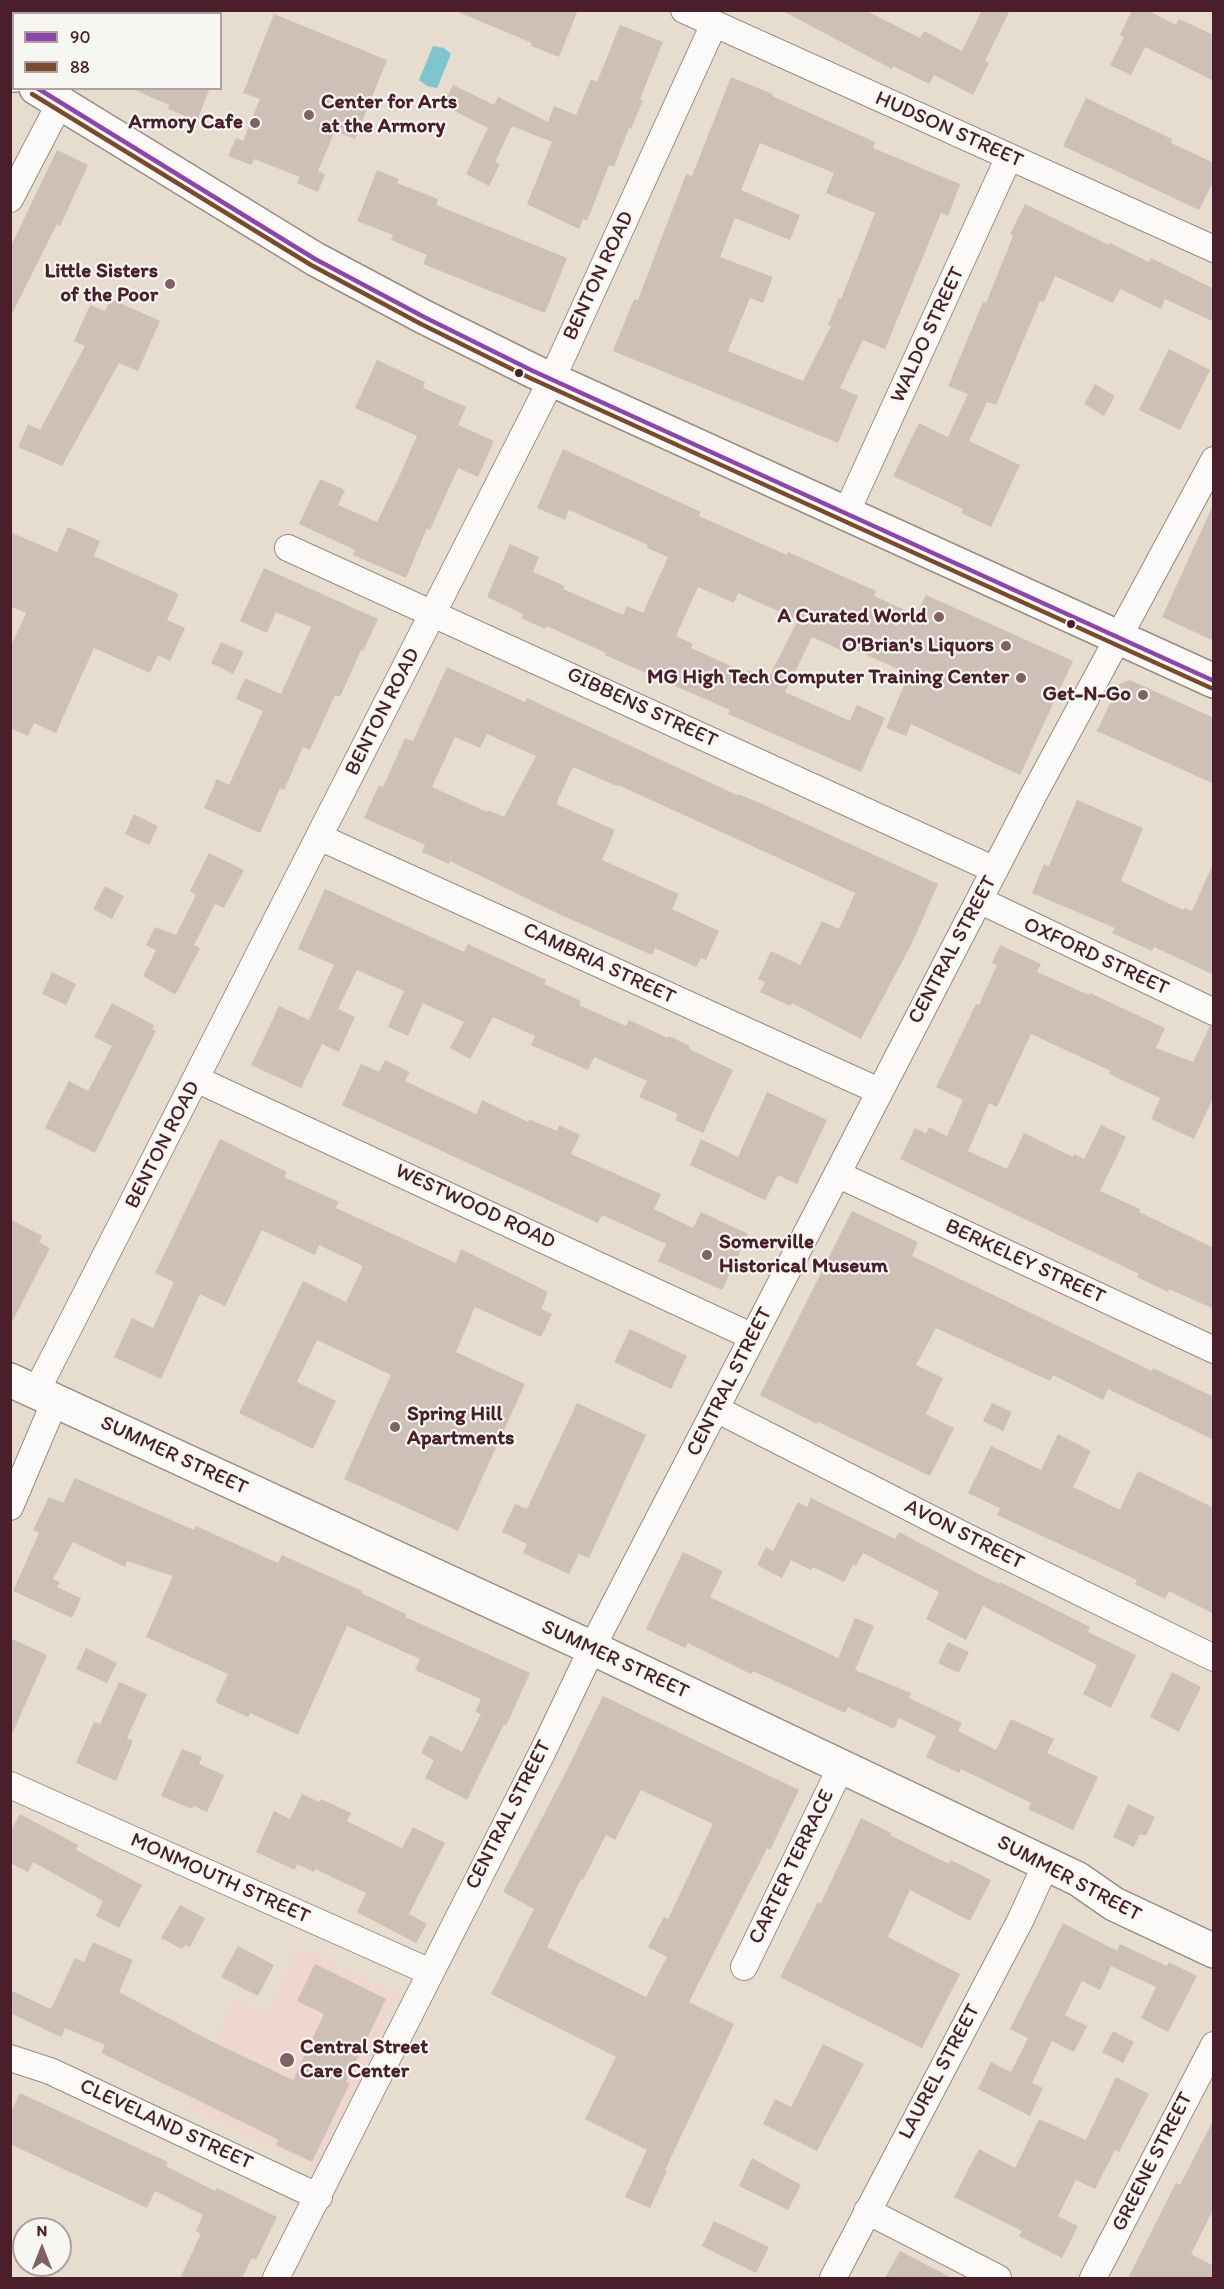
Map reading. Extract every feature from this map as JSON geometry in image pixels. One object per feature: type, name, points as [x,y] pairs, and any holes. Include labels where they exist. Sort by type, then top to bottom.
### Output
[{"type":"main road","points":[[48,96],[334,270],[424,317],[552,379],[1214,681]]},
{"type":"main road","name":"SUMMER STREET","points":[[34,1391],[592,1648],[1078,1879],[1122,1908],[1214,1951]]},
{"type":"street","name":"HUDSON STREET","points":[[684,10],[1214,249]]},
{"type":"street","name":"BENTON ROAD","points":[[10,1507],[34,1391],[196,1079],[552,379],[714,24]]},
{"type":"street","points":[[10,199],[48,96]]},
{"type":"street","name":"WALDO STREET","points":[[846,513],[1009,157]]},
{"type":"street","name":"CENTRAL STREET","points":[[276,2278],[319,2197],[592,1648],[879,1091],[1214,460]]},
{"type":"street","name":"GIBBENS STREET","points":[[288,548],[995,870]]},
{"type":"street","name":"CAMBRIA STREET","points":[[319,837],[879,1091]]},
{"type":"street","name":"OXFORD STREET","points":[[979,900],[1214,1012]]},
{"type":"street","name":"WESTWOOD ROAD","points":[[196,1079],[753,1336]]},
{"type":"street","name":"BERKELEY STREET","points":[[837,1174],[1214,1350]]},
{"type":"street","name":"AVON STREET","points":[[716,1409],[967,1537],[1214,1658]]},
{"type":"street","name":"CARTER TERRACE","points":[[744,1967],[841,1767]]},
{"type":"street","name":"MONMOUTH STREET","points":[[10,1785],[430,1972]]},
{"type":"street","name":"LAUREL STREET","points":[[833,2278],[1021,1919],[1046,1864]]},
{"type":"street","name":"GREENE STREET","points":[[1093,2278],[1214,2045]]},
{"type":"street","name":"CLEVELAND STREET","points":[[10,2058],[50,2071],[319,2197]]},
{"type":"street","points":[[867,2211],[999,2278]]},
{"type":"shaded area","name":"Central Street Care Center","points":[[299,1946],[398,1995],[316,2167],[187,2108],[235,1998],[268,2013]]},
{"type":"water","points":[[433,46],[444,48],[451,54],[437,88],[427,86],[419,80]]},
{"type":"building","points":[[453,10],[578,10],[559,57],[531,46],[532,43]]},
{"type":"building","points":[[781,10],[865,10],[920,38],[924,31],[962,51],[982,10],[1010,10],[985,61],[989,63],[973,95],[934,75],[929,84],[893,66],[892,69]]},
{"type":"building","points":[[1132,10],[1147,10],[1176,25],[1179,19],[1214,35],[1214,81],[1145,47],[1131,75],[1110,65],[1124,37],[1120,35]]},
{"type":"building","name":"Center for Arts at the Armory","points":[[274,14],[387,60],[355,139],[335,131],[318,171],[325,174],[318,192],[297,183],[300,177],[254,159],[251,165],[228,156],[236,138],[243,141],[260,99],[243,93]]},
{"type":"building","points":[[620,25],[663,42],[640,99],[643,100],[614,167],[609,165],[587,221],[583,219],[579,229],[527,204],[552,142],[512,126],[495,162],[500,164],[489,186],[466,174],[488,128],[443,105],[453,85],[494,105],[498,97],[548,122],[554,106],[576,115],[591,79],[597,82]]},
{"type":"building","points":[[731,77],[875,142],[873,148],[960,184],[948,216],[941,213],[885,349],[863,340],[840,388],[858,396],[838,443],[613,351],[634,299],[638,300],[686,174],[692,176]],"holes":[[[760,143],[834,173],[826,193],[875,213],[841,299],[839,298],[828,325],[831,326],[803,381],[728,351],[750,298],[763,303],[773,277],[720,257],[735,218],[790,240],[800,215],[741,190]]]},
{"type":"building","points":[[135,90],[209,90],[197,121],[168,109],[169,105]]},
{"type":"building","points":[[1086,98],[1172,139],[1171,143],[1214,163],[1214,180],[1199,210],[1063,146]]},
{"type":"building","points":[[57,150],[88,165],[60,226],[57,224],[10,318],[10,248]]},
{"type":"building","points":[[377,170],[399,179],[397,183],[438,199],[436,205],[567,258],[545,313],[423,264],[427,255],[391,240],[393,235],[357,221]]},
{"type":"building","points":[[1025,204],[1109,245],[1110,243],[1149,262],[1151,258],[1214,289],[1214,322],[1165,299],[1161,309],[1120,289],[1113,303],[1055,276],[1044,302],[1040,301],[996,405],[987,402],[969,441],[1020,465],[991,527],[961,513],[963,509],[893,476],[919,423],[948,437],[968,394],[948,386],[983,302],[986,303],[1013,236],[1010,234]]},
{"type":"building","points":[[111,299],[160,321],[138,371],[119,363],[62,466],[18,447],[28,424],[40,430],[85,346],[74,341],[90,305],[105,311]]},
{"type":"building","points":[[1169,349],[1210,370],[1180,430],[1139,410]]},
{"type":"building","points":[[377,360],[425,382],[423,388],[466,407],[458,425],[494,441],[478,477],[458,468],[430,530],[427,528],[406,578],[353,555],[355,550],[299,524],[320,479],[345,490],[338,505],[377,522],[398,479],[417,436],[355,408]]},
{"type":"building","points":[[1095,384],[1115,396],[1104,416],[1084,404]]},
{"type":"building","points":[[563,449],[701,512],[699,516],[876,591],[874,596],[916,615],[926,595],[1073,661],[1020,775],[911,724],[906,736],[886,728],[909,674],[851,648],[849,654],[812,637],[785,692],[850,721],[857,705],[885,718],[861,772],[728,714],[730,710],[605,655],[606,653],[547,626],[545,629],[521,618],[523,614],[487,597],[510,544],[539,557],[533,572],[565,586],[563,589],[623,615],[627,606],[643,613],[668,557],[647,548],[648,545],[569,510],[565,520],[537,508]],"holes":[[[698,587],[734,603],[738,593],[798,620],[768,679],[748,670],[746,673],[691,648],[693,644],[676,636]]]},
{"type":"building","points":[[1214,503],[1214,641],[1162,617]]},
{"type":"building","points":[[68,527],[100,541],[94,556],[179,594],[167,620],[185,628],[170,661],[158,655],[150,673],[94,648],[56,733],[34,723],[28,736],[10,728],[10,648],[26,613],[10,606],[10,532],[57,552]]},
{"type":"building","points":[[264,568],[378,619],[340,697],[335,695],[310,750],[303,747],[284,790],[280,788],[260,833],[204,808],[217,779],[229,785],[263,711],[236,699],[245,678],[281,694],[311,627],[276,612],[267,633],[240,621]]},
{"type":"building","points":[[221,642],[244,652],[233,674],[211,663]]},
{"type":"building","points":[[447,667],[525,702],[527,698],[938,884],[912,943],[861,1039],[792,1003],[790,1006],[760,992],[765,982],[758,979],[771,951],[800,965],[822,921],[839,929],[855,893],[618,785],[573,767],[556,804],[615,830],[602,860],[679,894],[672,909],[719,931],[706,960],[701,958],[696,967],[655,948],[652,955],[561,915],[450,861],[449,864],[422,852],[425,845],[364,818],[379,785],[383,787],[405,738],[413,741]],"holes":[[[487,734],[536,756],[504,817],[488,810],[487,812],[432,787],[455,737],[480,748]]]},
{"type":"building","points":[[1130,680],[1214,718],[1214,784],[1097,731],[1119,684]]},
{"type":"building","points":[[1077,800],[1143,828],[1121,881],[1183,910],[1184,908],[1192,911],[1214,862],[1214,975],[1154,947],[1152,951],[1112,933],[1115,928],[1032,893],[1044,864],[1049,866]]},
{"type":"building","points":[[134,814],[158,826],[149,845],[125,834]]},
{"type":"building","points":[[209,853],[244,870],[224,908],[215,904],[194,945],[200,948],[176,994],[143,976],[156,950],[146,945],[155,927],[176,935],[196,895],[190,891]]},
{"type":"building","points":[[105,886],[124,896],[112,919],[93,909]]},
{"type":"building","points":[[325,889],[464,952],[468,944],[546,980],[544,984],[581,1001],[579,1005],[626,1026],[629,1020],[668,1038],[669,1036],[690,1046],[689,1049],[733,1070],[703,1133],[675,1120],[678,1114],[639,1097],[647,1081],[594,1057],[588,1070],[531,1045],[535,1036],[493,1017],[470,1059],[450,1048],[464,1022],[423,1003],[408,1036],[388,1027],[404,991],[357,970],[338,1009],[355,1017],[339,1052],[322,1044],[301,1088],[251,1065],[279,1006],[309,1020],[334,965],[298,949]]},
{"type":"building","points":[[1000,945],[1041,964],[1037,972],[1089,995],[1090,993],[1165,1028],[1156,1048],[1193,1062],[1210,1026],[1214,1027],[1214,1096],[1194,1139],[1151,1119],[1160,1098],[1109,1074],[1111,1071],[1031,1034],[997,1107],[989,1103],[968,1151],[1007,1169],[1024,1133],[1073,1157],[1074,1154],[1084,1159],[1101,1125],[1126,1137],[1100,1191],[1214,1248],[1214,1309],[1169,1289],[1168,1292],[1137,1277],[1139,1274],[900,1159],[915,1128],[926,1134],[929,1127],[947,1136],[963,1100],[936,1087],[976,1004],[979,1005],[997,965],[992,963]]},
{"type":"building","points":[[52,972],[76,984],[66,1005],[42,994]]},
{"type":"building","points":[[112,1003],[154,1025],[152,1029],[156,1031],[95,1153],[45,1128],[69,1081],[88,1091],[112,1046],[94,1037]]},
{"type":"building","points":[[385,1060],[410,1072],[405,1081],[476,1114],[482,1100],[528,1122],[529,1119],[557,1131],[559,1125],[580,1135],[571,1154],[661,1194],[654,1209],[693,1228],[701,1212],[748,1234],[722,1290],[658,1261],[666,1244],[602,1215],[598,1223],[342,1105],[361,1064],[379,1072]]},
{"type":"building","points":[[767,1092],[827,1120],[797,1184],[778,1175],[765,1200],[690,1165],[701,1139],[738,1157]]},
{"type":"building","points":[[220,1139],[287,1172],[284,1177],[339,1202],[336,1208],[456,1263],[461,1249],[548,1292],[541,1309],[552,1314],[541,1337],[475,1307],[456,1352],[525,1384],[458,1531],[344,1479],[391,1375],[317,1340],[297,1382],[336,1401],[313,1449],[239,1413],[303,1281],[346,1302],[363,1266],[319,1245],[315,1255],[262,1230],[225,1306],[200,1294],[161,1379],[114,1357],[132,1318],[153,1328],[174,1282],[155,1273]]},
{"type":"building","points":[[852,1211],[918,1242],[912,1256],[1152,1371],[1153,1368],[1214,1397],[1214,1440],[1108,1389],[1103,1400],[1053,1375],[1050,1381],[936,1328],[916,1365],[943,1378],[926,1414],[954,1428],[930,1476],[760,1395]]},
{"type":"building","points":[[10,1219],[42,1236],[39,1242],[50,1248],[10,1326]]},
{"type":"building","points":[[630,1329],[687,1356],[671,1389],[614,1362]]},
{"type":"building","points":[[577,1403],[646,1435],[589,1558],[579,1554],[569,1574],[523,1553],[527,1544],[502,1532],[515,1504],[527,1509]]},
{"type":"building","points":[[992,1403],[1012,1412],[1003,1431],[983,1421]]},
{"type":"building","points":[[1058,1434],[1091,1451],[1073,1487],[1116,1508],[1120,1509],[1138,1471],[1214,1508],[1214,1614],[1169,1591],[1165,1599],[1135,1584],[1137,1580],[997,1515],[1000,1508],[968,1493],[991,1446],[1041,1470]]},
{"type":"building","points":[[75,1478],[194,1530],[196,1526],[278,1563],[282,1555],[362,1591],[361,1593],[406,1614],[405,1617],[530,1673],[506,1726],[504,1724],[467,1800],[425,1778],[434,1760],[421,1753],[430,1735],[462,1752],[481,1714],[475,1712],[481,1699],[415,1670],[420,1659],[347,1626],[298,1735],[250,1713],[248,1717],[215,1702],[228,1674],[146,1637],[173,1576],[127,1561],[125,1567],[73,1542],[53,1579],[60,1582],[57,1587],[81,1598],[72,1618],[13,1591],[39,1533],[33,1530],[49,1497],[63,1503]]},
{"type":"building","points":[[811,1498],[895,1539],[899,1532],[999,1584],[1000,1582],[1090,1627],[1088,1632],[1136,1655],[1111,1708],[1083,1694],[1097,1665],[983,1606],[966,1640],[926,1619],[939,1592],[863,1553],[844,1582],[813,1567],[811,1570],[791,1560],[782,1578],[757,1565],[766,1547],[773,1551],[798,1502],[807,1507]]},
{"type":"building","points":[[683,1552],[723,1571],[710,1597],[838,1658],[855,1618],[874,1626],[855,1670],[911,1693],[909,1698],[962,1723],[958,1731],[996,1750],[1011,1719],[1054,1739],[1047,1753],[1098,1777],[1073,1830],[1028,1809],[1031,1803],[961,1769],[959,1773],[926,1757],[936,1736],[899,1718],[894,1729],[848,1707],[845,1713],[753,1671],[751,1674],[688,1643],[685,1648],[646,1629]]},
{"type":"building","points":[[10,1638],[47,1655],[10,1739]]},
{"type":"building","points":[[948,1642],[969,1652],[959,1673],[938,1663]]},
{"type":"building","points":[[86,1648],[117,1663],[107,1683],[76,1669]]},
{"type":"building","points":[[1172,1672],[1201,1687],[1179,1732],[1150,1717]]},
{"type":"building","points":[[119,1682],[147,1694],[127,1738],[133,1741],[116,1781],[76,1763],[94,1722],[100,1724]]},
{"type":"building","points":[[603,1696],[799,1790],[770,1850],[767,1848],[689,2002],[734,2024],[665,2170],[667,2171],[650,2208],[625,2197],[647,2150],[585,2119],[616,2057],[491,1994],[534,1909],[503,1892]],"holes":[[[641,1790],[713,1824],[668,1919],[664,1917],[648,1947],[667,1957],[646,1997],[547,1947],[606,1835],[615,1840]]]},
{"type":"building","points":[[182,1749],[202,1757],[199,1764],[224,1775],[207,1812],[194,1806],[192,1809],[161,1796]]},
{"type":"building","points":[[302,1794],[319,1802],[321,1799],[351,1813],[347,1821],[402,1848],[413,1827],[445,1843],[409,1914],[427,1924],[416,1943],[357,1912],[366,1893],[315,1869],[314,1872],[297,1864],[295,1870],[256,1852],[274,1811],[290,1819]]},
{"type":"building","points":[[1128,1804],[1155,1817],[1146,1836],[1140,1834],[1134,1847],[1113,1837]]},
{"type":"building","points":[[20,1814],[78,1845],[76,1850],[142,1885],[119,1928],[96,1916],[103,1901],[33,1862],[28,1872],[10,1863],[10,1832]]},
{"type":"building","points":[[861,1818],[949,1864],[951,1860],[991,1880],[970,1921],[910,1890],[888,1937],[960,1974],[922,2048],[780,1977],[818,1902],[821,1903]]},
{"type":"building","points":[[180,1905],[205,1918],[190,1947],[185,1945],[182,1949],[161,1938]]},
{"type":"building","points":[[1063,1923],[1117,1951],[1120,1944],[1167,1966],[1169,1962],[1197,1976],[1168,2032],[1141,2018],[1156,1987],[1111,1966],[1100,1990],[1082,1981],[1065,2015],[1087,2026],[1074,2052],[1052,2041],[1032,2083],[1043,2088],[1030,2116],[978,2089],[991,2062],[1011,2072],[1028,2038],[1010,2029]]},
{"type":"building","points":[[93,1942],[133,1960],[119,1992],[211,2041],[293,2080],[324,2014],[297,2001],[315,1964],[386,1999],[346,2082],[350,2083],[312,2162],[276,2145],[279,2140],[101,2053],[105,2045],[65,2028],[61,2037],[10,2013],[10,1990],[51,2009],[75,1958],[84,1962]]},
{"type":"building","points":[[238,1946],[274,1965],[258,1996],[221,1977]]},
{"type":"building","points":[[1113,2031],[1134,2042],[1123,2063],[1102,2052]]},
{"type":"building","points":[[823,2044],[864,2064],[817,2151],[763,2124],[775,2099],[791,2107]]},
{"type":"building","points":[[1116,2077],[1149,2094],[1119,2152],[1115,2150],[1095,2189],[1076,2180],[1058,2216],[1078,2226],[1062,2258],[1019,2236],[1022,2231],[954,2197],[979,2149],[1015,2168],[1039,2119],[1086,2140]]},
{"type":"building","points":[[20,2093],[168,2162],[166,2166],[215,2191],[217,2188],[277,2217],[256,2260],[252,2258],[242,2278],[180,2278],[201,2234],[196,2231],[203,2215],[155,2191],[147,2208],[10,2144],[10,2114]]},
{"type":"building","points":[[1214,2119],[1214,2208],[1191,2254],[1214,2266],[1214,2278],[1128,2278],[1176,2183],[1180,2185]]},
{"type":"building","points":[[752,2158],[801,2185],[788,2210],[739,2186]]},
{"type":"building","points":[[714,2221],[769,2247],[756,2273],[702,2246]]},
{"type":"building","points":[[900,2251],[952,2278],[885,2278]]},
{"type":"transit line","name":"90","points":[[40,90],[315,259],[424,317],[533,371],[1214,681]]},
{"type":"transit line","name":"88","points":[[32,94],[311,265],[421,324],[530,378],[1211,688]]},
{"type":"place","name":"Center for Arts at the Armory","points":[[309,115]]},
{"type":"place","name":"Armory Cafe","points":[[255,123]]},
{"type":"place","name":"Little Sisters of the Poor","points":[[170,284]]},
{"type":"place","name":"A Curated World","points":[[939,617]]},
{"type":"place","name":"O'Brian's Liquors","points":[[1006,646]]},
{"type":"place","name":"MG High Tech Computer Training Center","points":[[1021,678]]},
{"type":"place","name":"Get-N-Go","points":[[1143,695]]},
{"type":"place","name":"Somerville Historical Museum","points":[[707,1255]]},
{"type":"place","name":"Spring Hill Apartments","points":[[395,1427]]},
{"type":"place","name":"Central Street Care Center","points":[[287,2060]]}]
